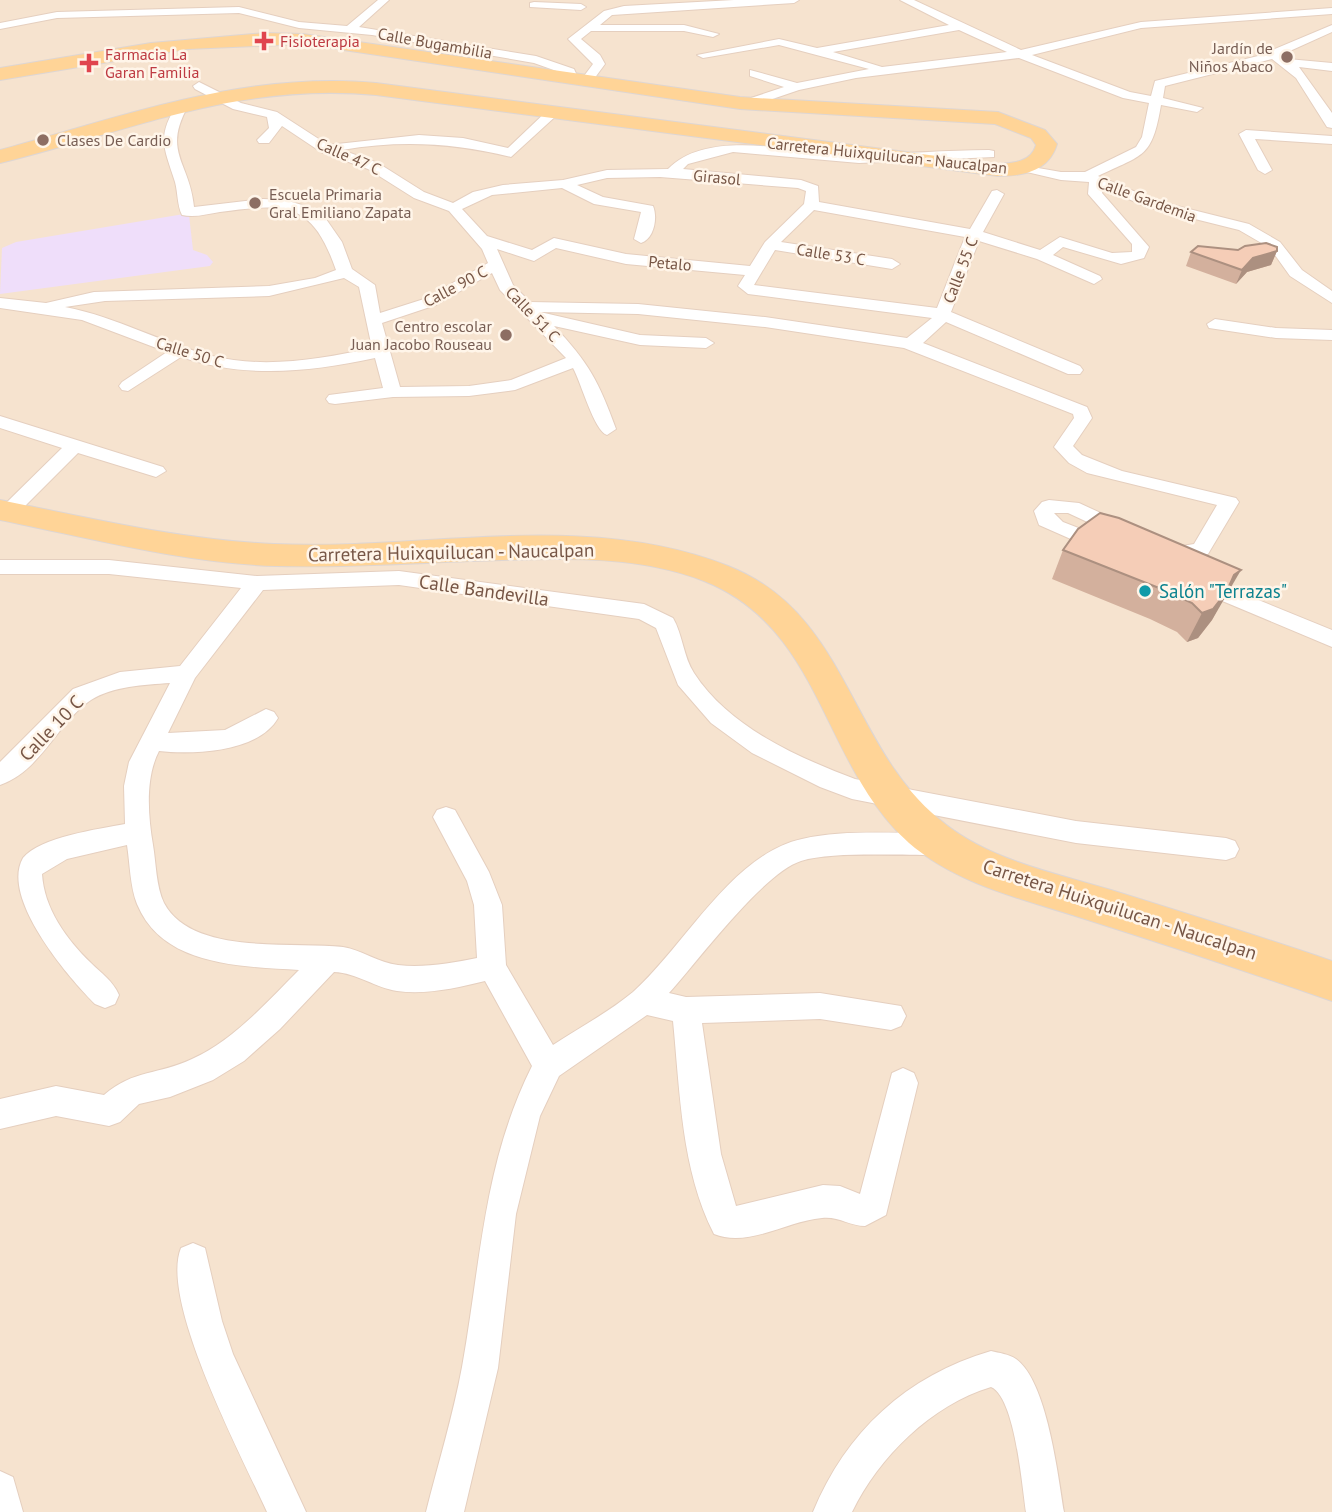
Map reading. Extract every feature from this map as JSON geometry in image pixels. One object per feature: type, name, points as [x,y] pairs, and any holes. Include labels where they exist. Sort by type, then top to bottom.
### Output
[{"type":"main road","name":"Carretera Huixquilucan - Naucalpan","points":[[0,74],[183,42],[261,37],[303,39],[749,103],[998,118],[1030,130],[1047,144],[1045,154],[1021,169],[989,169],[342,85],[207,92],[182,106],[0,157]]},
{"type":"main road","name":"Carretera Huixquilucan - Naucalpan","points":[[4,510],[160,542],[274,555],[572,547],[615,550],[694,566],[746,590],[782,616],[815,660],[864,756],[891,796],[919,828],[941,844],[1012,876],[1210,938],[1332,981]]},
{"type":"street","points":[[351,29],[384,0]]},
{"type":"street","points":[[579,79],[599,64],[596,57],[574,39],[603,16],[624,9],[681,3],[794,0]]},
{"type":"street","points":[[905,0],[1020,54],[1127,95],[1197,108]]},
{"type":"street","points":[[1313,0],[1330,11]]},
{"type":"street","points":[[534,5],[580,4],[603,16]]},
{"type":"street","name":"Calle Bugambilia","points":[[0,26],[57,15],[239,10],[299,25],[351,29],[377,27],[550,64],[579,79]]},
{"type":"street","points":[[749,103],[796,87],[885,69],[1020,54],[1150,24],[1330,11]]},
{"type":"street","points":[[158,13],[177,26]]},
{"type":"street","points":[[57,15],[82,20]]},
{"type":"street","points":[[817,51],[960,26]]},
{"type":"street","points":[[588,28],[684,28],[713,34]]},
{"type":"street","points":[[1042,256],[1059,242],[1075,243],[1119,259],[1139,255],[1141,247],[1138,242],[1095,194],[1092,179],[1141,150],[1149,137],[1156,89],[1165,81],[1273,55],[1332,28]]},
{"type":"street","points":[[703,55],[779,42],[885,69]]},
{"type":"street","points":[[1273,55],[1289,62],[1332,67]]},
{"type":"street","points":[[1289,62],[1302,76],[1332,124]]},
{"type":"street","points":[[754,73],[796,87]]},
{"type":"street","name":"Calle 47 C","points":[[207,92],[273,115],[326,149],[373,166],[426,199],[454,208],[483,240],[498,264]]},
{"type":"street","points":[[182,106],[172,120],[167,146],[183,185],[187,212],[279,202],[292,204],[320,220],[336,242],[345,272],[367,285],[373,321],[384,351],[393,392]]},
{"type":"street","points":[[326,149],[386,138],[422,136],[477,144],[511,153],[554,112]]},
{"type":"street","points":[[264,140],[276,128],[273,115]]},
{"type":"street","points":[[1265,170],[1245,134],[1332,140]]},
{"type":"street","points":[[0,163],[44,145]]},
{"type":"street","name":"Girasol","points":[[671,173],[683,161],[733,148],[859,159],[881,156],[989,154]]},
{"type":"street","name":"Calle Gardemia","points":[[1021,169],[1092,179],[1152,204],[1205,220],[1244,227],[1275,245],[1296,273],[1332,298]]},
{"type":"street","points":[[454,208],[472,195],[487,191],[564,184],[601,174],[671,173]]},
{"type":"street","name":"Girasol","points":[[671,173],[801,184],[813,189],[811,205]]},
{"type":"street","points":[[564,184],[599,201],[648,209],[648,221],[641,239]]},
{"type":"street","name":"Calle 55 C","points":[[913,342],[936,324],[942,314],[973,234],[997,194]]},
{"type":"street","points":[[1074,370],[942,314],[748,289],[746,286],[770,244],[811,205],[973,234],[1042,256],[1094,279]]},
{"type":"street","name":"Petalo","points":[[483,240],[534,256],[554,243],[626,259],[755,271]]},
{"type":"street","name":"Calle 53 C","points":[[770,244],[892,264]]},
{"type":"street","name":"Calle 51 C","points":[[498,264],[503,283],[577,360],[591,384],[607,429]]},
{"type":"street","name":"Calle 90 C","points":[[373,321],[430,302],[498,264]]},
{"type":"street","points":[[50,307],[104,296],[245,292],[299,286],[320,282],[345,272]]},
{"type":"street","name":"Calle 50 C","points":[[0,303],[50,307],[117,326],[178,352],[224,363],[261,366],[315,363],[384,351]]},
{"type":"street","points":[[530,313],[638,309],[765,322],[913,342],[1081,411],[1083,418],[1063,447],[1087,464],[1115,474],[1229,502],[1201,549],[1182,553],[1144,542],[1072,508],[1049,506],[1044,515],[1049,523],[1119,552]]},
{"type":"street","points":[[530,313],[640,340],[706,343]]},
{"type":"street","points":[[1214,324],[1276,333],[1332,334]]},
{"type":"street","points":[[128,386],[178,352]]},
{"type":"street","points":[[335,399],[393,392],[469,391],[515,385],[577,360]]},
{"type":"street","points":[[0,422],[156,471]]},
{"type":"street","points":[[4,510],[73,447]]},
{"type":"street","name":"Calle Bandevilla","points":[[0,567],[109,567],[257,583],[399,578],[653,615],[665,623],[685,677],[705,702],[771,754],[820,777],[852,789],[1076,832],[1226,849]]},
{"type":"street","points":[[1166,570],[1332,639]]},
{"type":"street","points":[[257,583],[186,674],[141,762],[137,786],[138,832],[149,901],[170,929],[197,944],[226,953],[345,960],[397,978],[448,976],[492,967]]},
{"type":"street","name":"Calle 10 C","points":[[0,775],[18,762],[81,695],[93,688],[127,677],[186,674]]},
{"type":"street","points":[[151,741],[180,744],[228,740],[245,734],[265,718]]},
{"type":"street","points":[[446,817],[481,880],[488,905],[492,967],[548,1066]]},
{"type":"street","points":[[105,995],[62,952],[37,910],[27,877],[32,866],[46,856],[138,832]]},
{"type":"street","points":[[444,1512],[480,1368],[500,1214],[509,1174],[525,1113],[548,1066],[643,1001],[750,883],[781,858],[801,850],[825,847],[941,844]]},
{"type":"street","points":[[0,1114],[34,1103],[57,1101],[109,1111],[131,1091],[170,1082],[202,1070],[251,1037],[330,958]]},
{"type":"street","points":[[643,1001],[686,1010],[820,1006],[891,1016]]},
{"type":"street","points":[[686,1010],[702,1137],[718,1206],[726,1222],[736,1223],[833,1201],[866,1211],[869,1209],[874,1203],[903,1083]]},
{"type":"street","points":[[193,1260],[197,1298],[208,1332],[287,1512]]},
{"type":"street","points":[[832,1512],[866,1451],[892,1425],[973,1373],[993,1368],[1004,1371],[1023,1400],[1033,1439],[1045,1512]]},
{"type":"street","points":[[0,1490],[4,1512]]},
{"type":"shaded area","points":[[0,0],[1332,0],[1332,1512],[0,1512]]},
{"type":"shaded area","points":[[189,215],[193,250],[207,255],[213,262],[210,266],[0,294],[2,248],[16,242]]},
{"type":"building","points":[[1266,243],[1277,247],[1277,251],[1253,258],[1242,270],[1191,252],[1198,246],[1238,250],[1245,246]]},
{"type":"building","points":[[1100,513],[1119,518],[1241,570],[1234,575],[1227,591],[1213,609],[1202,613],[1192,603],[1164,590],[1063,550],[1078,529]]},
{"type":"place","name":"Fisioterapia","points":[[264,41]]},
{"type":"place","name":"Jardín de Niños Abaco","points":[[1287,57]]},
{"type":"place","name":"Farmacia La Garan Familia","points":[[89,63]]},
{"type":"place","name":"Clases De Cardio","points":[[43,140]]},
{"type":"place","name":"Escuela Primaria Gral Emiliano Zapata","points":[[255,203]]},
{"type":"place","name":"Centro escolar Juan Jacobo Rouseau","points":[[506,335]]},
{"type":"place","name":"Salón \"Terrazas\"","points":[[1145,591]]}]
